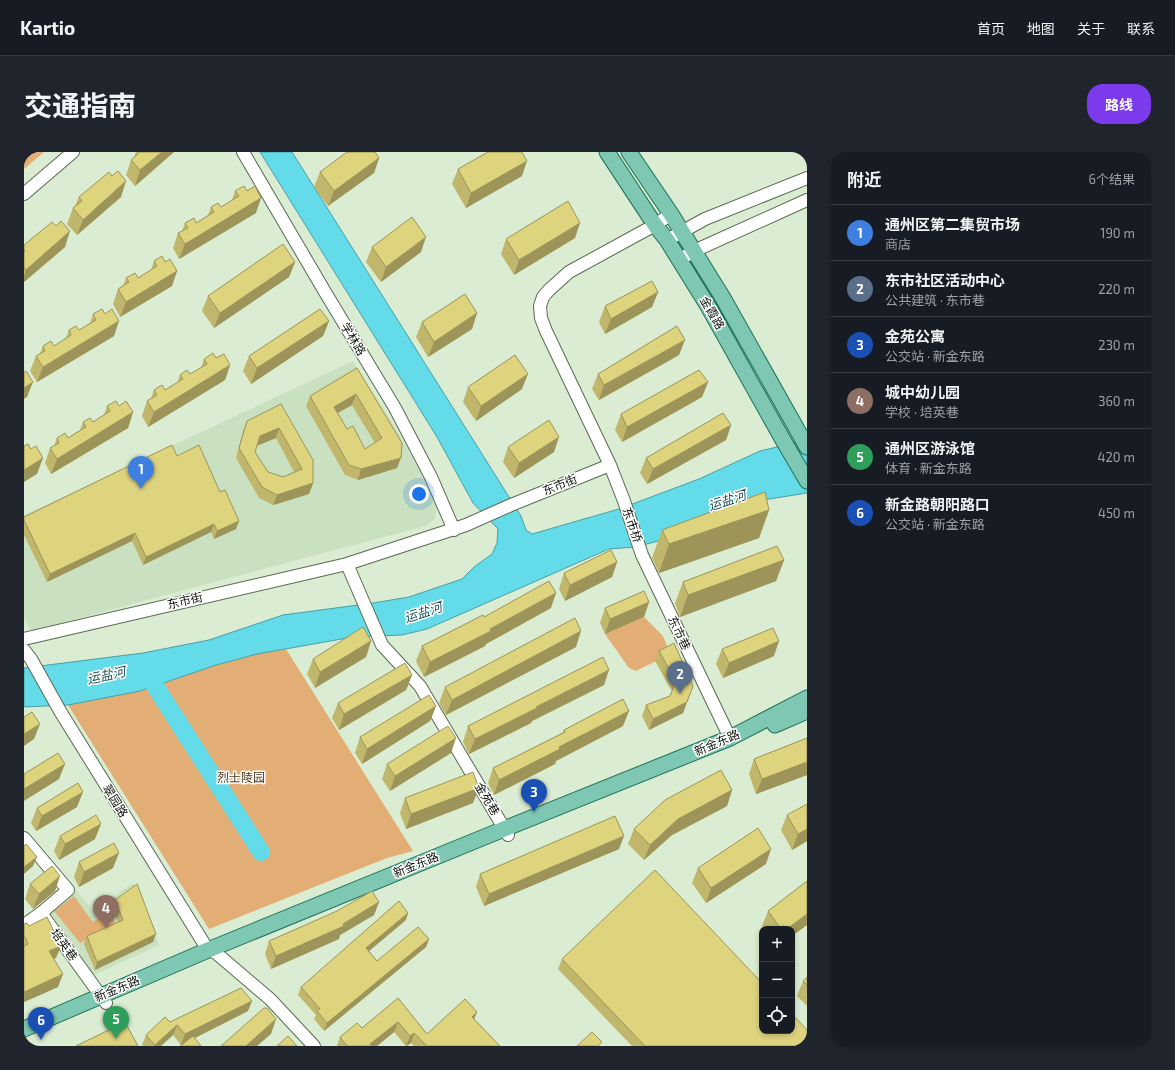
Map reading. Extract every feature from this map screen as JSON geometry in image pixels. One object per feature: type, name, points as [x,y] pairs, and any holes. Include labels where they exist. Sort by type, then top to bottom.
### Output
[{"type":"main road","name":"金霞路","points":[[607,152],[655,225],[667,240],[708,306],[807,481]]},
{"type":"main road","name":"金霞路","points":[[629,152],[671,214],[723,298],[807,446]]},
{"type":"main road","name":"新金东路","points":[[24,1039],[103,1000],[212,951],[506,832],[730,738],[807,698]]},
{"type":"main road","name":"新金东路","points":[[506,832],[732,746],[807,710]]},
{"type":"main road","name":"新金东路","points":[[24,1029],[103,1000]]},
{"type":"street","points":[[24,194],[73,152]]},
{"type":"street","name":"学林路","points":[[243,152],[395,408],[431,477],[454,530]]},
{"type":"street","points":[[667,240],[705,219],[807,178]]},
{"type":"street","points":[[679,260],[694,251],[807,200]]},
{"type":"street","name":"东市桥","points":[[640,548],[610,465],[546,331],[541,318],[540,306],[542,297],[570,272],[655,225],[671,214]]},
{"type":"street","name":"东市街","points":[[24,639],[347,564],[454,530],[610,465]]},
{"type":"street","name":"东市巷","points":[[640,548],[730,738]]},
{"type":"street","name":"金苑巷","points":[[347,564],[382,645],[420,686],[506,832]]},
{"type":"street","name":"翠园路","points":[[28,654],[60,711],[212,951],[270,998],[314,1046]]},
{"type":"street","points":[[24,838],[68,890],[24,925]]},
{"type":"street","name":"培英巷","points":[[41,913],[103,1000]]},
{"type":"shaded area","points":[[353,361],[395,427],[426,483],[437,507],[435,519],[425,526],[31,631],[24,618],[24,515]]},
{"type":"shaded area","points":[[133,883],[159,945],[94,975],[49,912],[76,890],[93,910]]},
{"type":"green space","points":[[24,152],[44,152],[24,169]]},
{"type":"green space","points":[[644,617],[663,636],[670,654],[636,671],[629,668],[605,634]]},
{"type":"green space","name":"烈士陵园","points":[[286,649],[413,851],[387,858],[209,929],[68,705],[140,691],[216,665],[257,654]]},
{"type":"green space","points":[[74,896],[93,922],[110,911],[116,925],[80,943],[54,911]]},
{"type":"water","name":"运盐河","points":[[260,152],[292,152],[521,516],[526,530],[532,534],[619,509],[699,479],[760,451],[807,440],[807,493],[763,500],[658,541],[636,547],[609,549],[427,629],[402,635],[353,637],[257,654],[216,665],[140,691],[68,705],[24,707],[24,668],[143,653],[209,640],[283,615],[409,597],[462,579],[474,567],[492,554],[497,543],[498,529],[473,503],[437,437]]},
{"type":"building","points":[[140,152],[162,152],[140,170],[131,160]]},
{"type":"building","points":[[347,152],[375,152],[379,158],[334,191],[320,172]]},
{"type":"building","points":[[488,152],[522,152],[527,161],[471,193],[458,169]]},
{"type":"building","points":[[118,171],[126,181],[83,220],[73,208],[82,201],[79,197],[109,172],[112,176]]},
{"type":"building","points":[[244,186],[247,191],[255,186],[261,198],[185,244],[178,233],[188,228],[185,223],[194,218],[196,223],[214,212],[211,207],[218,203],[221,207],[239,196],[235,191]]},
{"type":"building","points":[[568,201],[580,223],[519,260],[506,239]]},
{"type":"building","points":[[412,217],[426,237],[386,267],[372,247]]},
{"type":"building","points":[[61,221],[70,231],[26,270],[24,267],[24,245],[52,222],[56,226]]},
{"type":"building","points":[[283,244],[295,262],[220,313],[208,296]]},
{"type":"building","points":[[162,256],[165,262],[170,259],[177,271],[126,302],[118,289],[129,282],[126,278],[135,273],[138,278],[157,266],[154,261]]},
{"type":"building","points":[[652,281],[658,292],[611,319],[605,306]]},
{"type":"building","points":[[465,294],[477,313],[434,342],[422,322]]},
{"type":"building","points":[[102,309],[105,314],[112,309],[119,321],[43,367],[36,356],[45,351],[43,346],[51,341],[54,346],[71,335],[69,330],[76,326],[79,330],[96,320],[93,314]]},
{"type":"building","points":[[320,309],[329,321],[257,368],[249,356]]},
{"type":"building","points":[[677,326],[685,340],[604,385],[598,374]]},
{"type":"building","points":[[213,353],[216,358],[224,354],[230,365],[154,412],[147,401],[157,395],[154,390],[162,385],[165,390],[183,379],[180,375],[187,370],[190,374],[207,364],[204,359]]},
{"type":"building","points":[[515,355],[528,374],[481,406],[468,387]]},
{"type":"building","points":[[357,368],[402,443],[401,458],[361,469],[349,465],[310,396]],"holes":[[[356,394],[382,438],[365,449],[353,426],[347,429],[334,407]]]},
{"type":"building","points":[[699,370],[708,382],[627,427],[621,414]]},
{"type":"building","points":[[26,371],[33,382],[24,388],[24,372]]},
{"type":"building","points":[[116,401],[119,406],[126,401],[133,412],[57,459],[50,448],[59,443],[57,438],[65,433],[68,438],[86,427],[83,422],[90,418],[93,422],[110,411],[107,406]]},
{"type":"building","points":[[281,404],[313,460],[313,483],[277,495],[262,487],[239,448],[247,421]],"holes":[[[279,428],[302,469],[283,477],[268,472],[255,452],[260,436]]]},
{"type":"building","points":[[723,413],[731,425],[653,469],[646,458]]},
{"type":"building","points":[[549,420],[559,437],[519,463],[508,447]]},
{"type":"building","points":[[28,444],[31,449],[36,446],[43,458],[24,470],[24,446]]},
{"type":"building","points":[[172,445],[177,456],[199,445],[220,492],[225,490],[239,521],[217,531],[214,524],[146,557],[135,533],[50,574],[24,520],[24,517]]},
{"type":"building","points":[[765,492],[769,510],[669,544],[662,530]]},
{"type":"building","points":[[777,546],[784,560],[688,595],[683,582]]},
{"type":"building","points":[[611,550],[617,562],[570,585],[564,573]]},
{"type":"building","points":[[549,581],[556,593],[490,629],[491,631],[430,662],[422,646],[483,615],[484,617]]},
{"type":"building","points":[[644,591],[649,602],[610,619],[605,608]]},
{"type":"building","points":[[575,618],[581,631],[452,700],[445,687]]},
{"type":"building","points":[[363,627],[371,641],[320,672],[313,659]]},
{"type":"building","points":[[773,628],[779,641],[729,663],[722,649]]},
{"type":"building","points":[[674,643],[693,686],[687,702],[653,719],[646,705],[670,696],[676,681],[659,651]]},
{"type":"building","points":[[603,657],[609,670],[475,739],[468,726]]},
{"type":"building","points":[[405,663],[412,675],[344,714],[338,703]]},
{"type":"building","points":[[429,695],[436,706],[367,749],[360,737]]},
{"type":"building","points":[[623,699],[629,711],[559,747],[560,749],[499,780],[493,768],[565,732],[564,730]]},
{"type":"building","points":[[32,712],[40,724],[24,734],[24,717]]},
{"type":"building","points":[[448,726],[456,738],[395,776],[387,764]]},
{"type":"building","points":[[807,738],[807,762],[762,779],[754,759]]},
{"type":"building","points":[[58,753],[65,764],[24,789],[24,774]]},
{"type":"building","points":[[721,770],[732,790],[678,819],[650,845],[634,829],[665,800]]},
{"type":"building","points":[[473,772],[479,788],[411,814],[405,798]]},
{"type":"building","points":[[78,783],[83,792],[42,816],[37,808]]},
{"type":"building","points":[[807,804],[807,829],[798,834],[787,815]]},
{"type":"building","points":[[96,815],[101,824],[65,844],[60,836]]},
{"type":"building","points":[[615,816],[624,836],[489,894],[480,874]]},
{"type":"building","points":[[758,828],[771,849],[711,888],[698,868]]},
{"type":"building","points":[[114,843],[119,853],[84,872],[79,862]]},
{"type":"building","points":[[26,844],[37,857],[24,867],[24,846]]},
{"type":"building","points":[[52,866],[60,876],[39,894],[30,884]]},
{"type":"building","points":[[655,870],[759,980],[759,1034],[795,1034],[795,1017],[807,1030],[807,1042],[803,1046],[645,1046],[562,959]]},
{"type":"building","points":[[807,881],[807,914],[791,926],[779,926],[768,911]]},
{"type":"building","points":[[137,884],[156,934],[97,962],[87,936],[123,920],[115,900]]},
{"type":"building","points":[[372,891],[379,902],[343,924],[344,926],[276,956],[269,941],[337,911]]},
{"type":"building","points":[[399,901],[408,913],[366,948],[377,961],[418,927],[429,939],[327,1023],[317,1011],[320,1009],[301,987]]},
{"type":"building","points":[[47,917],[61,946],[49,951],[63,974],[24,992],[24,946],[28,944],[24,935],[24,924],[27,923],[29,926]]},
{"type":"building","points":[[807,977],[807,985],[803,981]]},
{"type":"building","points":[[241,988],[252,1001],[185,1034],[177,1025],[155,1045],[146,1035],[165,1017],[170,1022]]},
{"type":"building","points":[[398,998],[427,1034],[465,999],[477,1012],[472,1017],[500,1046],[427,1046],[414,1033],[410,1036],[398,1022],[370,1044],[372,1046],[347,1046],[340,1037],[357,1023],[362,1028]]},
{"type":"building","points":[[264,1008],[267,1008],[276,1019],[246,1046],[221,1046]]},
{"type":"building","points":[[125,1022],[138,1046],[76,1046]]},
{"type":"building","points":[[592,1032],[602,1042],[598,1046],[577,1046]]},
{"type":"building","points":[[193,1036],[201,1046],[180,1046]]},
{"type":"building","points":[[288,1036],[297,1046],[277,1046]]},
{"type":"waterway","points":[[143,667],[261,852]]},
{"type":"place","name":"通州区第二集贸市场","points":[[141,489]]},
{"type":"place","name":"东市社区活动中心","points":[[680,694]]},
{"type":"place","name":"金苑公寓","points":[[534,812]]},
{"type":"place","name":"城中幼儿园","points":[[106,928]]},
{"type":"place","name":"通州区游泳馆","points":[[116,1039]]},
{"type":"place","name":"新金路朝阳路口","points":[[41,1040]]}]
